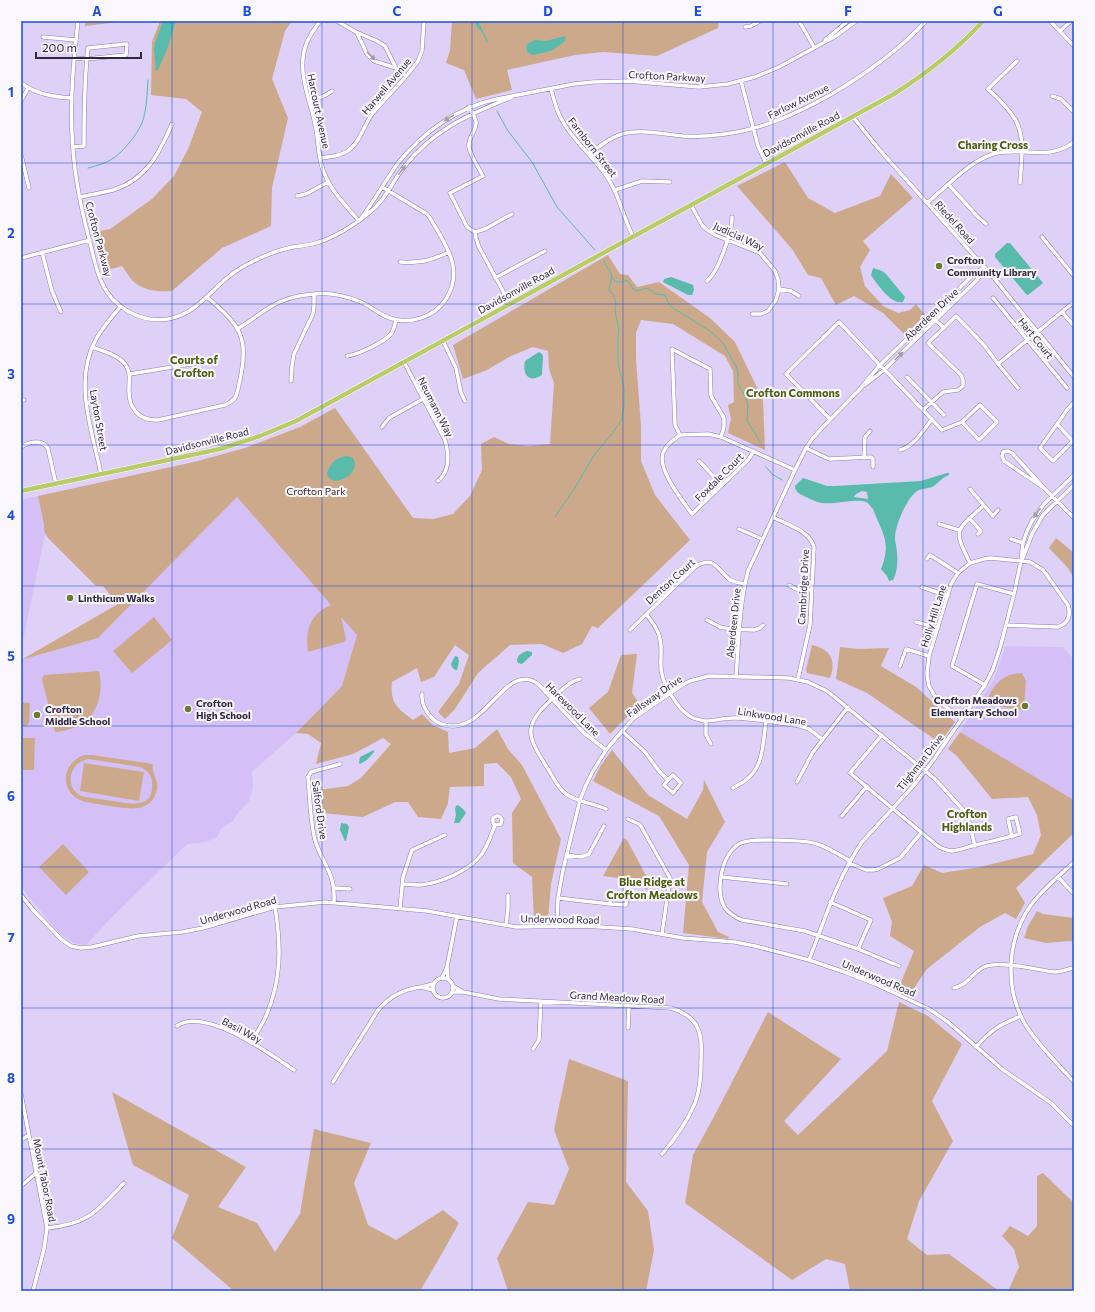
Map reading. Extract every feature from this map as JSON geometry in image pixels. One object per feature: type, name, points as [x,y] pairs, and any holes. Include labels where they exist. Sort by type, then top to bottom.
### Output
[{"type":"main road","name":"Davidsonville Road","points":[[21,491],[220,449],[260,436],[312,413],[894,94],[927,72],[958,46],[983,21]]},
{"type":"street","name":"Crofton Parkway","points":[[78,21],[72,98],[72,147],[79,197],[101,281],[108,294],[120,307],[145,318],[166,319],[190,311],[201,303],[226,278],[258,258],[281,250],[327,239],[345,231],[371,212],[389,190],[404,167],[423,146],[445,129],[472,113],[512,97]]},
{"type":"street","name":"Harcourt Avenue","points":[[320,21],[308,41],[302,62],[303,77],[310,100],[322,167],[328,182],[359,221]]},
{"type":"street","points":[[337,21],[356,32],[377,40],[385,46],[396,68]]},
{"type":"street","name":"Harwell Avenue","points":[[320,158],[343,154],[353,147],[373,114],[415,65],[420,56],[424,21]]},
{"type":"street","points":[[744,26],[751,26],[760,21]]},
{"type":"street","points":[[799,21],[814,47]]},
{"type":"street","name":"Crofton Parkway","points":[[814,47],[848,21]]},
{"type":"street","name":"Crofton Parkway","points":[[359,221],[399,163],[419,142],[441,124],[469,107],[486,101],[574,84],[612,81],[697,87],[741,81],[767,72],[836,36],[856,21]]},
{"type":"street","name":"Farlow Avenue","points":[[588,155],[608,140],[631,132],[700,136],[723,134],[754,129],[793,115],[851,83],[887,58],[926,21]]},
{"type":"street","points":[[1050,21],[1074,46]]},
{"type":"street","points":[[1060,31],[1071,21]]},
{"type":"street","points":[[356,32],[367,54],[374,61],[396,68],[406,76]]},
{"type":"street","points":[[43,37],[76,40]]},
{"type":"street","points":[[72,147],[84,146],[84,91],[86,59],[88,48],[127,44],[126,55],[86,59],[74,58]]},
{"type":"street","points":[[1018,61],[988,89],[1016,120],[1021,133],[1020,183]]},
{"type":"street","points":[[741,81],[760,151],[766,163]]},
{"type":"street","points":[[21,83],[28,88],[45,95],[72,98]]},
{"type":"street","points":[[21,102],[28,88]]},
{"type":"street","name":"Farnborn Street","points":[[551,89],[558,113],[562,120],[571,134],[604,172],[615,190],[622,206],[626,222],[633,236]]},
{"type":"street","points":[[310,100],[324,96],[332,91]]},
{"type":"street","points":[[1052,96],[1061,99],[1074,112]]},
{"type":"street","points":[[469,107],[476,122],[470,137],[469,147],[483,176],[450,193],[467,227],[475,232],[479,247],[510,304]]},
{"type":"street","name":"Riedel Road","points":[[853,116],[927,203],[985,267],[1074,377]]},
{"type":"street","points":[[79,197],[112,190],[131,182],[139,176],[155,158],[172,124]]},
{"type":"street","points":[[927,203],[969,167],[984,158],[999,153],[1035,154],[1052,152],[1066,147],[1074,142]]},
{"type":"street","points":[[21,155],[29,188]]},
{"type":"street","points":[[615,190],[642,181],[670,182]]},
{"type":"street","points":[[297,196],[306,194],[328,182]]},
{"type":"street","points":[[949,185],[986,224]]},
{"type":"street","points":[[237,328],[278,303],[294,297],[314,294],[344,296],[366,304],[380,313],[396,320],[417,319],[431,314],[442,306],[449,294],[453,281],[454,265],[449,252],[427,214],[382,187]]},
{"type":"street","name":"Judicial Way","points":[[691,204],[702,225],[706,229],[715,235],[728,239],[764,256],[775,271],[779,289]]},
{"type":"street","points":[[475,232],[485,229],[512,214]]},
{"type":"street","points":[[706,281],[715,271],[728,239],[732,226],[732,217]]},
{"type":"street","points":[[1042,237],[1074,276]]},
{"type":"street","points":[[21,258],[90,240]]},
{"type":"street","points":[[495,278],[545,251]]},
{"type":"street","points":[[42,252],[52,291],[61,312]]},
{"type":"street","points":[[400,262],[424,262],[449,252]]},
{"type":"street","name":"Aberdeen Drive","points":[[736,676],[745,584],[748,571],[806,448],[821,429],[859,390],[880,365],[930,315],[973,275],[985,267]]},
{"type":"street","name":"Aberdeen Drive","points":[[859,390],[884,370],[977,280],[985,267]]},
{"type":"street","points":[[752,314],[764,313],[771,308],[776,300],[779,289],[792,291],[799,296]]},
{"type":"street","points":[[290,381],[294,354],[313,314],[314,294]]},
{"type":"street","points":[[92,347],[122,360],[127,366],[130,374],[130,403],[133,409],[142,418],[158,420],[225,405],[233,401],[235,398],[242,366],[243,344],[237,328],[230,318],[207,297]]},
{"type":"street","name":"Hart Court","points":[[993,298],[1067,388]]},
{"type":"street","points":[[998,364],[1074,302]]},
{"type":"street","name":"Layton Street","points":[[101,474],[86,406],[86,365],[92,347],[102,329],[120,307]]},
{"type":"street","points":[[1062,312],[1074,326]]},
{"type":"street","points":[[930,315],[944,328]]},
{"type":"street","points":[[923,410],[943,392],[960,389],[964,383],[961,375],[928,344],[956,316],[984,345],[1018,388]]},
{"type":"street","points":[[347,356],[358,354],[388,337],[392,332],[396,320]]},
{"type":"street","points":[[830,419],[786,374],[839,322],[942,430],[962,422],[980,405],[997,422],[979,440],[962,422]]},
{"type":"street","points":[[443,341],[456,368],[461,393],[465,401]]},
{"type":"street","points":[[721,436],[724,427],[724,418],[711,396],[710,369],[672,349],[675,425],[680,435],[708,434],[721,436],[795,470]]},
{"type":"street","name":"Neumann Way","points":[[404,362],[447,444],[448,461],[446,471],[442,478],[438,481]]},
{"type":"street","points":[[130,374],[197,363]]},
{"type":"street","points":[[907,377],[944,415]]},
{"type":"street","points":[[382,427],[389,418],[424,398]]},
{"type":"street","points":[[1057,424],[1074,442],[1053,461],[1040,448],[1057,424],[1074,402]]},
{"type":"street","points":[[900,450],[912,444],[932,419]]},
{"type":"street","points":[[864,458],[864,441],[866,434],[870,431]]},
{"type":"street","name":"Foxdale Court","points":[[680,435],[665,448],[662,456],[662,464],[672,485],[692,514],[748,460],[754,451]]},
{"type":"street","points":[[21,447],[37,442],[45,444],[48,448],[56,484]]},
{"type":"street","points":[[806,448],[829,459],[872,458],[873,467]]},
{"type":"street","points":[[1044,488],[1012,453],[1008,451],[1003,452],[1002,456],[1004,461],[1053,495],[1074,518]]},
{"type":"street","points":[[699,461],[722,485]]},
{"type":"street","name":"Tilghman Drive","points":[[1022,561],[1022,543],[1032,521],[1044,504],[1074,475]]},
{"type":"street","name":"Tilghman Drive","points":[[808,960],[830,902],[862,842],[925,771],[985,685],[997,659],[1022,561],[1037,524],[1049,509],[1074,485]]},
{"type":"street","points":[[970,490],[993,516],[998,510]]},
{"type":"street","points":[[970,563],[959,540],[959,530],[969,518],[983,506]]},
{"type":"street","name":"Cambridge Drive","points":[[772,518],[805,533],[811,540],[814,552],[810,625],[798,679]]},
{"type":"street","points":[[969,518],[981,531],[978,534]]},
{"type":"street","points":[[939,524],[959,530]]},
{"type":"street","points":[[739,529],[762,540]]},
{"type":"street","points":[[1011,540],[1022,543]]},
{"type":"street","points":[[927,559],[930,555],[958,573]]},
{"type":"street","name":"Holly Hill Lane","points":[[962,719],[942,704],[932,692],[927,674],[930,656],[951,584],[958,573],[970,563],[990,558],[1030,562],[1046,574],[1068,605],[1070,611],[1064,624],[1058,627],[1006,625]]},
{"type":"street","name":"Denton Court","points":[[630,630],[695,567],[702,563],[713,563],[719,567],[732,581],[745,584]]},
{"type":"street","points":[[985,685],[952,666],[977,584],[1014,594]]},
{"type":"street","points":[[789,585],[796,589],[812,590]]},
{"type":"street","points":[[922,587],[948,596]]},
{"type":"street","name":"Linkwood Lane","points":[[646,614],[660,636],[662,646],[661,674],[670,693],[688,715],[698,720],[706,721],[737,718],[805,727],[822,739]]},
{"type":"street","points":[[707,620],[720,627],[740,630],[754,630],[763,625]]},
{"type":"street","points":[[916,622],[938,628]]},
{"type":"street","points":[[900,666],[906,649],[930,656]]},
{"type":"street","name":"Fallsway Drive","points":[[557,927],[558,898],[566,855],[580,800],[593,771],[606,750],[622,731],[643,711],[690,681],[702,677],[717,675],[798,679],[827,691],[935,779],[965,812],[968,818],[974,846]]},
{"type":"street","name":"Harewood Lane","points":[[422,694],[422,703],[430,717],[441,724],[454,726],[464,724],[474,719],[513,682],[520,679],[528,679],[535,682],[588,737],[606,750]]},
{"type":"street","points":[[580,679],[569,683],[540,711],[531,727],[532,742],[562,790],[571,797],[606,809]]},
{"type":"street","points":[[797,782],[809,758],[822,739],[848,707]]},
{"type":"street","points":[[706,721],[706,736],[710,744]]},
{"type":"street","points":[[733,788],[746,780],[758,766],[762,753],[766,721]]},
{"type":"street","points":[[622,731],[645,752],[659,771],[668,780]]},
{"type":"street","points":[[882,735],[850,773],[921,833],[943,849],[952,851],[974,846],[1020,834],[1016,817],[1008,819],[1012,836]]},
{"type":"street","name":"Salford Drive","points":[[334,902],[335,888],[332,876],[315,838],[308,777],[311,772],[340,764]]},
{"type":"street","points":[[672,775],[681,784],[673,793],[664,785],[668,780],[672,775]]},
{"type":"street","points":[[842,816],[866,786]]},
{"type":"street","points":[[628,819],[639,824],[642,828],[670,878],[662,934]]},
{"type":"street","points":[[403,884],[422,885],[434,882],[466,868],[481,854],[496,825]]},
{"type":"street","points":[[566,855],[581,857],[589,854],[604,826]]},
{"type":"street","points":[[899,966],[858,949],[818,935],[800,930],[748,922],[737,918],[728,910],[722,901],[721,888],[724,861],[731,850],[742,842],[752,840],[814,843],[866,870],[873,870],[900,858],[921,833]]},
{"type":"street","points":[[400,908],[404,873],[412,850],[445,835]]},
{"type":"street","points":[[1074,862],[1036,900],[1024,918],[1015,941],[1011,966],[1012,986],[1021,1016],[1039,1043],[1074,1082]]},
{"type":"street","points":[[722,877],[787,884]]},
{"type":"street","points":[[1058,877],[1074,894]]},
{"type":"street","points":[[335,888],[350,889]]},
{"type":"street","points":[[558,898],[610,904],[626,905],[627,895],[611,893],[610,904]]},
{"type":"street","name":"Underwood Road","points":[[21,895],[33,910],[62,940],[71,946],[81,948],[138,936],[182,932],[203,928],[275,907],[300,903],[334,902],[400,908],[506,925],[527,927],[585,926],[619,928],[689,939],[744,944],[834,968],[870,982],[929,1009],[948,1022],[1008,1073],[1051,1103],[1074,1126]]},
{"type":"street","points":[[506,925],[508,895]]},
{"type":"street","points":[[830,902],[871,920],[858,949]]},
{"type":"street","points":[[251,1042],[266,1016],[276,984],[280,952],[279,931],[275,907]]},
{"type":"street","points":[[442,978],[447,967],[457,916]]},
{"type":"street","points":[[954,988],[962,985],[979,970],[998,964],[1055,972],[1072,968]]},
{"type":"street","points":[[447,967],[448,979]]},
{"type":"street","points":[[333,1082],[378,1010],[385,1002],[409,989],[433,984],[438,979],[442,978],[448,979],[452,982],[452,992],[448,997],[443,999],[435,995],[433,984]]},
{"type":"street","name":"Grand Meadow Road","points":[[453,986],[463,992]]},
{"type":"street","points":[[421,987],[433,990]]},
{"type":"street","name":"Grand Meadow Road","points":[[452,992],[463,992],[500,999],[541,1002],[671,1008],[688,1016],[699,1031],[702,1041],[700,1084],[698,1094],[681,1130],[662,1154]]},
{"type":"street","points":[[533,1049],[539,1040],[541,1002]]},
{"type":"street","points":[[628,1028],[629,1006]]},
{"type":"street","points":[[976,1047],[987,1035],[1000,1025],[1021,1016]]},
{"type":"street","name":"Basil Way","points":[[177,1026],[189,1021],[212,1024],[230,1030],[294,1070]]},
{"type":"street","name":"Mount Tabor Road","points":[[21,1094],[47,1228],[44,1249],[33,1291]]},
{"type":"street","points":[[21,1140],[29,1135]]},
{"type":"street","points":[[21,1186],[36,1173]]},
{"type":"street","points":[[47,1228],[70,1224],[89,1217],[124,1183]]},
{"type":"shaded area","points":[[163,21],[176,21],[168,47],[158,70],[156,71],[154,49]]},
{"type":"shaded area","points":[[474,21],[478,21],[488,42],[487,43],[482,32]]},
{"type":"shaded area","points":[[565,36],[566,39],[564,42],[551,51],[533,55],[529,54],[527,51],[527,44],[535,40],[546,41]]},
{"type":"shaded area","points":[[1007,243],[1010,243],[1043,283],[1028,295],[995,257],[995,254]]},
{"type":"shaded area","points":[[873,268],[886,274],[905,297],[903,302],[894,300],[885,293],[871,275]]},
{"type":"shaded area","points":[[671,277],[693,285],[694,290],[692,295],[688,295],[663,282],[664,279]]},
{"type":"shaded area","points":[[539,352],[543,356],[542,375],[537,378],[530,378],[526,374],[524,366],[525,361]]},
{"type":"shaded area","points":[[346,456],[352,457],[355,463],[354,468],[351,474],[346,478],[334,481],[327,473],[328,469],[336,460]]},
{"type":"shaded area","points":[[949,473],[949,475],[944,477],[937,484],[917,491],[909,499],[897,526],[895,540],[897,551],[896,571],[893,580],[889,581],[881,569],[886,552],[886,544],[873,509],[869,504],[862,501],[820,503],[800,494],[795,488],[795,486],[803,478],[827,486],[921,481]],"holes":[[[862,491],[867,492],[868,499],[854,497]]]},
{"type":"shaded area","points":[[38,496],[45,534],[21,650],[21,500]]},
{"type":"shaded area","name":"Crofton High School","points":[[237,497],[357,635],[342,686],[296,733],[252,772],[253,788],[249,801],[237,814],[234,820],[221,829],[217,837],[206,842],[187,844],[110,919],[86,945],[73,943],[58,932],[21,887],[21,660],[98,638]]},
{"type":"shaded area","name":"Crofton Meadows Elementary School","points":[[1006,646],[1063,647],[1074,660],[1074,800],[960,732],[994,679]]},
{"type":"shaded area","points":[[527,651],[532,652],[532,655],[522,664],[518,663],[517,659],[519,656]]},
{"type":"shaded area","points":[[455,656],[458,657],[459,662],[457,670],[452,667],[451,664]]},
{"type":"shaded area","points":[[374,750],[367,760],[360,764],[359,763],[360,757]]},
{"type":"shaded area","points":[[458,805],[466,813],[459,823],[454,823],[456,815],[455,809]]},
{"type":"shaded area","points":[[341,823],[347,824],[349,827],[346,841],[340,830]]},
{"type":"green space","points":[[85,21],[127,21],[85,26]]},
{"type":"green space","points":[[160,21],[292,21],[285,31],[272,79],[288,118],[272,188],[271,226],[222,248],[172,291],[157,291],[141,287],[130,278],[122,266],[105,271],[95,232],[110,229],[152,199],[174,176],[188,149],[202,112],[186,99],[151,95],[152,42]]},
{"type":"green space","points":[[452,21],[719,21],[718,28],[657,56],[603,52],[575,55],[507,70],[512,90],[476,99],[464,70],[446,63],[450,50]]},
{"type":"green space","points":[[785,162],[808,198],[835,213],[880,196],[891,174],[913,198],[863,241],[870,250],[860,267],[865,286],[883,306],[898,313],[910,310],[916,304],[925,315],[905,335],[883,313],[854,296],[836,305],[821,278],[808,275],[792,249],[737,186]]},
{"type":"green space","name":"Crofton Park","points":[[608,255],[620,274],[628,275],[637,287],[659,282],[710,318],[735,342],[763,400],[765,450],[728,433],[731,419],[728,405],[734,402],[733,371],[725,356],[673,324],[641,320],[636,333],[636,359],[641,426],[641,461],[655,495],[690,540],[598,628],[592,626],[582,644],[563,653],[542,644],[510,645],[478,673],[455,709],[445,719],[438,712],[459,684],[469,655],[455,645],[434,677],[421,682],[417,668],[392,682],[392,695],[396,704],[403,712],[413,720],[422,714],[433,725],[448,732],[449,753],[475,748],[497,729],[508,749],[522,765],[561,839],[551,884],[548,919],[534,921],[532,877],[513,863],[512,813],[521,799],[511,777],[497,763],[484,764],[484,786],[450,787],[448,803],[441,819],[418,817],[408,802],[395,802],[363,817],[321,813],[318,790],[348,786],[361,778],[391,744],[383,738],[353,754],[316,764],[321,743],[308,734],[296,733],[342,686],[357,635],[341,617],[346,639],[344,642],[308,652],[307,637],[310,624],[318,613],[331,605],[237,497],[98,638],[21,660],[118,604],[103,586],[96,586],[48,538],[44,531],[38,496],[194,462],[245,448],[300,427],[335,408],[413,518],[433,519],[453,514],[470,496],[482,470],[481,444],[494,437],[509,444],[529,446],[550,444],[554,383],[549,369],[548,351],[533,347],[511,356],[487,370],[463,379],[453,345]]},
{"type":"green space","points":[[786,388],[790,393],[781,400],[777,396]]},
{"type":"green space","points":[[1056,538],[1074,553],[1074,578],[1068,568],[1049,548]]},
{"type":"green space","points":[[154,617],[172,640],[132,673],[113,651]]},
{"type":"green space","points":[[812,645],[823,649],[830,656],[833,666],[830,678],[807,673],[806,670]]},
{"type":"green space","points":[[840,647],[858,649],[889,648],[881,666],[916,687],[955,722],[940,743],[867,693],[836,679]]},
{"type":"green space","points":[[637,654],[632,693],[641,706],[627,717],[610,734],[589,708],[608,692],[621,655]]},
{"type":"green space","points":[[99,671],[101,683],[100,694],[93,713],[78,726],[55,732],[42,679],[44,675]]},
{"type":"green space","points":[[1022,673],[1026,681],[1024,707],[1021,710],[987,704],[991,692],[998,682],[1009,676]]},
{"type":"green space","points":[[21,702],[30,703],[29,723],[26,726],[21,726]]},
{"type":"green space","points":[[960,732],[1074,800],[1074,833],[1016,888],[1025,903],[1016,919],[1005,913],[980,927],[927,969],[910,994],[899,987],[914,951],[890,936],[892,922],[883,898],[912,886],[924,865],[942,873],[980,867],[1033,854],[1041,835],[1037,815],[1028,797],[992,799],[957,756],[948,749]]},
{"type":"green space","points":[[21,738],[35,738],[34,770],[21,770]]},
{"type":"green space","points":[[612,750],[648,795],[687,819],[703,790],[704,780],[725,822],[707,852],[702,902],[718,932],[729,937],[728,939],[683,933],[689,865],[659,816],[593,781],[601,765]]},
{"type":"green space","points":[[84,755],[92,755],[153,764],[157,786],[156,793],[153,799],[145,806],[133,808],[120,808],[77,799],[67,787],[66,780],[70,765],[76,759]],"holes":[[[88,759],[140,767],[149,773],[152,783],[152,791],[149,797],[140,803],[127,803],[85,797],[78,794],[71,784],[72,771],[81,762]]]},
{"type":"green space","points":[[84,763],[144,772],[139,801],[80,791]]},
{"type":"green space","points":[[624,838],[627,840],[649,881],[647,890],[634,880],[603,876]]},
{"type":"green space","points":[[63,844],[89,872],[66,895],[39,867]]},
{"type":"green space","points":[[1037,911],[1043,914],[1074,918],[1074,942],[1046,943],[1024,938],[1028,926]]},
{"type":"green space","points":[[899,1002],[928,1016],[962,1044],[932,1101],[953,1141],[919,1201],[907,1239],[927,1255],[949,1254],[999,1291],[850,1291],[845,1264],[826,1259],[792,1280],[685,1203],[693,1155],[768,1012],[841,1059],[784,1121],[798,1135],[887,1051]]},
{"type":"green space","points":[[569,1059],[628,1081],[626,1182],[648,1211],[654,1250],[646,1291],[508,1291],[497,1258],[528,1202],[554,1205],[569,1169],[554,1130]]},
{"type":"green space","points":[[112,1092],[246,1167],[218,1207],[257,1223],[275,1252],[300,1214],[314,1129],[371,1143],[354,1183],[368,1225],[396,1240],[443,1210],[459,1223],[420,1291],[234,1291],[172,1238],[189,1195],[133,1165]]},
{"type":"green space","points":[[1043,1173],[1074,1203],[1074,1291],[1008,1291],[1019,1267],[1014,1249],[1002,1236],[1010,1226],[1028,1236],[1037,1226],[1037,1176]]},
{"type":"waterway","points":[[88,168],[116,157],[131,141],[142,123],[145,112],[148,80]]},
{"type":"waterway","points":[[497,111],[508,131],[532,162],[557,207],[595,250]]},
{"type":"waterway","points":[[555,517],[576,486],[594,455],[612,434],[622,419],[624,387],[618,364],[619,330],[615,311],[616,304],[614,296],[609,290],[612,275],[603,260]]},
{"type":"waterway","points":[[612,277],[618,282],[627,280],[633,289],[638,291],[646,288],[655,294],[665,295],[669,304],[673,308],[710,331],[723,343],[738,372],[738,384],[746,398],[748,406],[747,420],[760,442]]},
{"type":"waterway","points":[[766,467],[772,474],[782,480]]},
{"type":"place","name":"Crofton Community Library","points":[[939,266]]},
{"type":"place","name":"Linthicum Walks","points":[[70,598]]},
{"type":"place","name":"Crofton Meadows Elementary School","points":[[1025,706]]},
{"type":"place","name":"Crofton High School","points":[[188,709]]},
{"type":"place","name":"Crofton Middle School","points":[[37,715]]},
{"type":"district","name":"Charing Cross","points":[[993,145]]},
{"type":"district","name":"Courts of Crofton","points":[[194,366]]},
{"type":"district","name":"Crofton Commons","points":[[793,393]]},
{"type":"district","name":"Crofton Highlands","points":[[967,820]]},
{"type":"district","name":"Blue Ridge at Crofton Meadows","points":[[652,888]]}]
